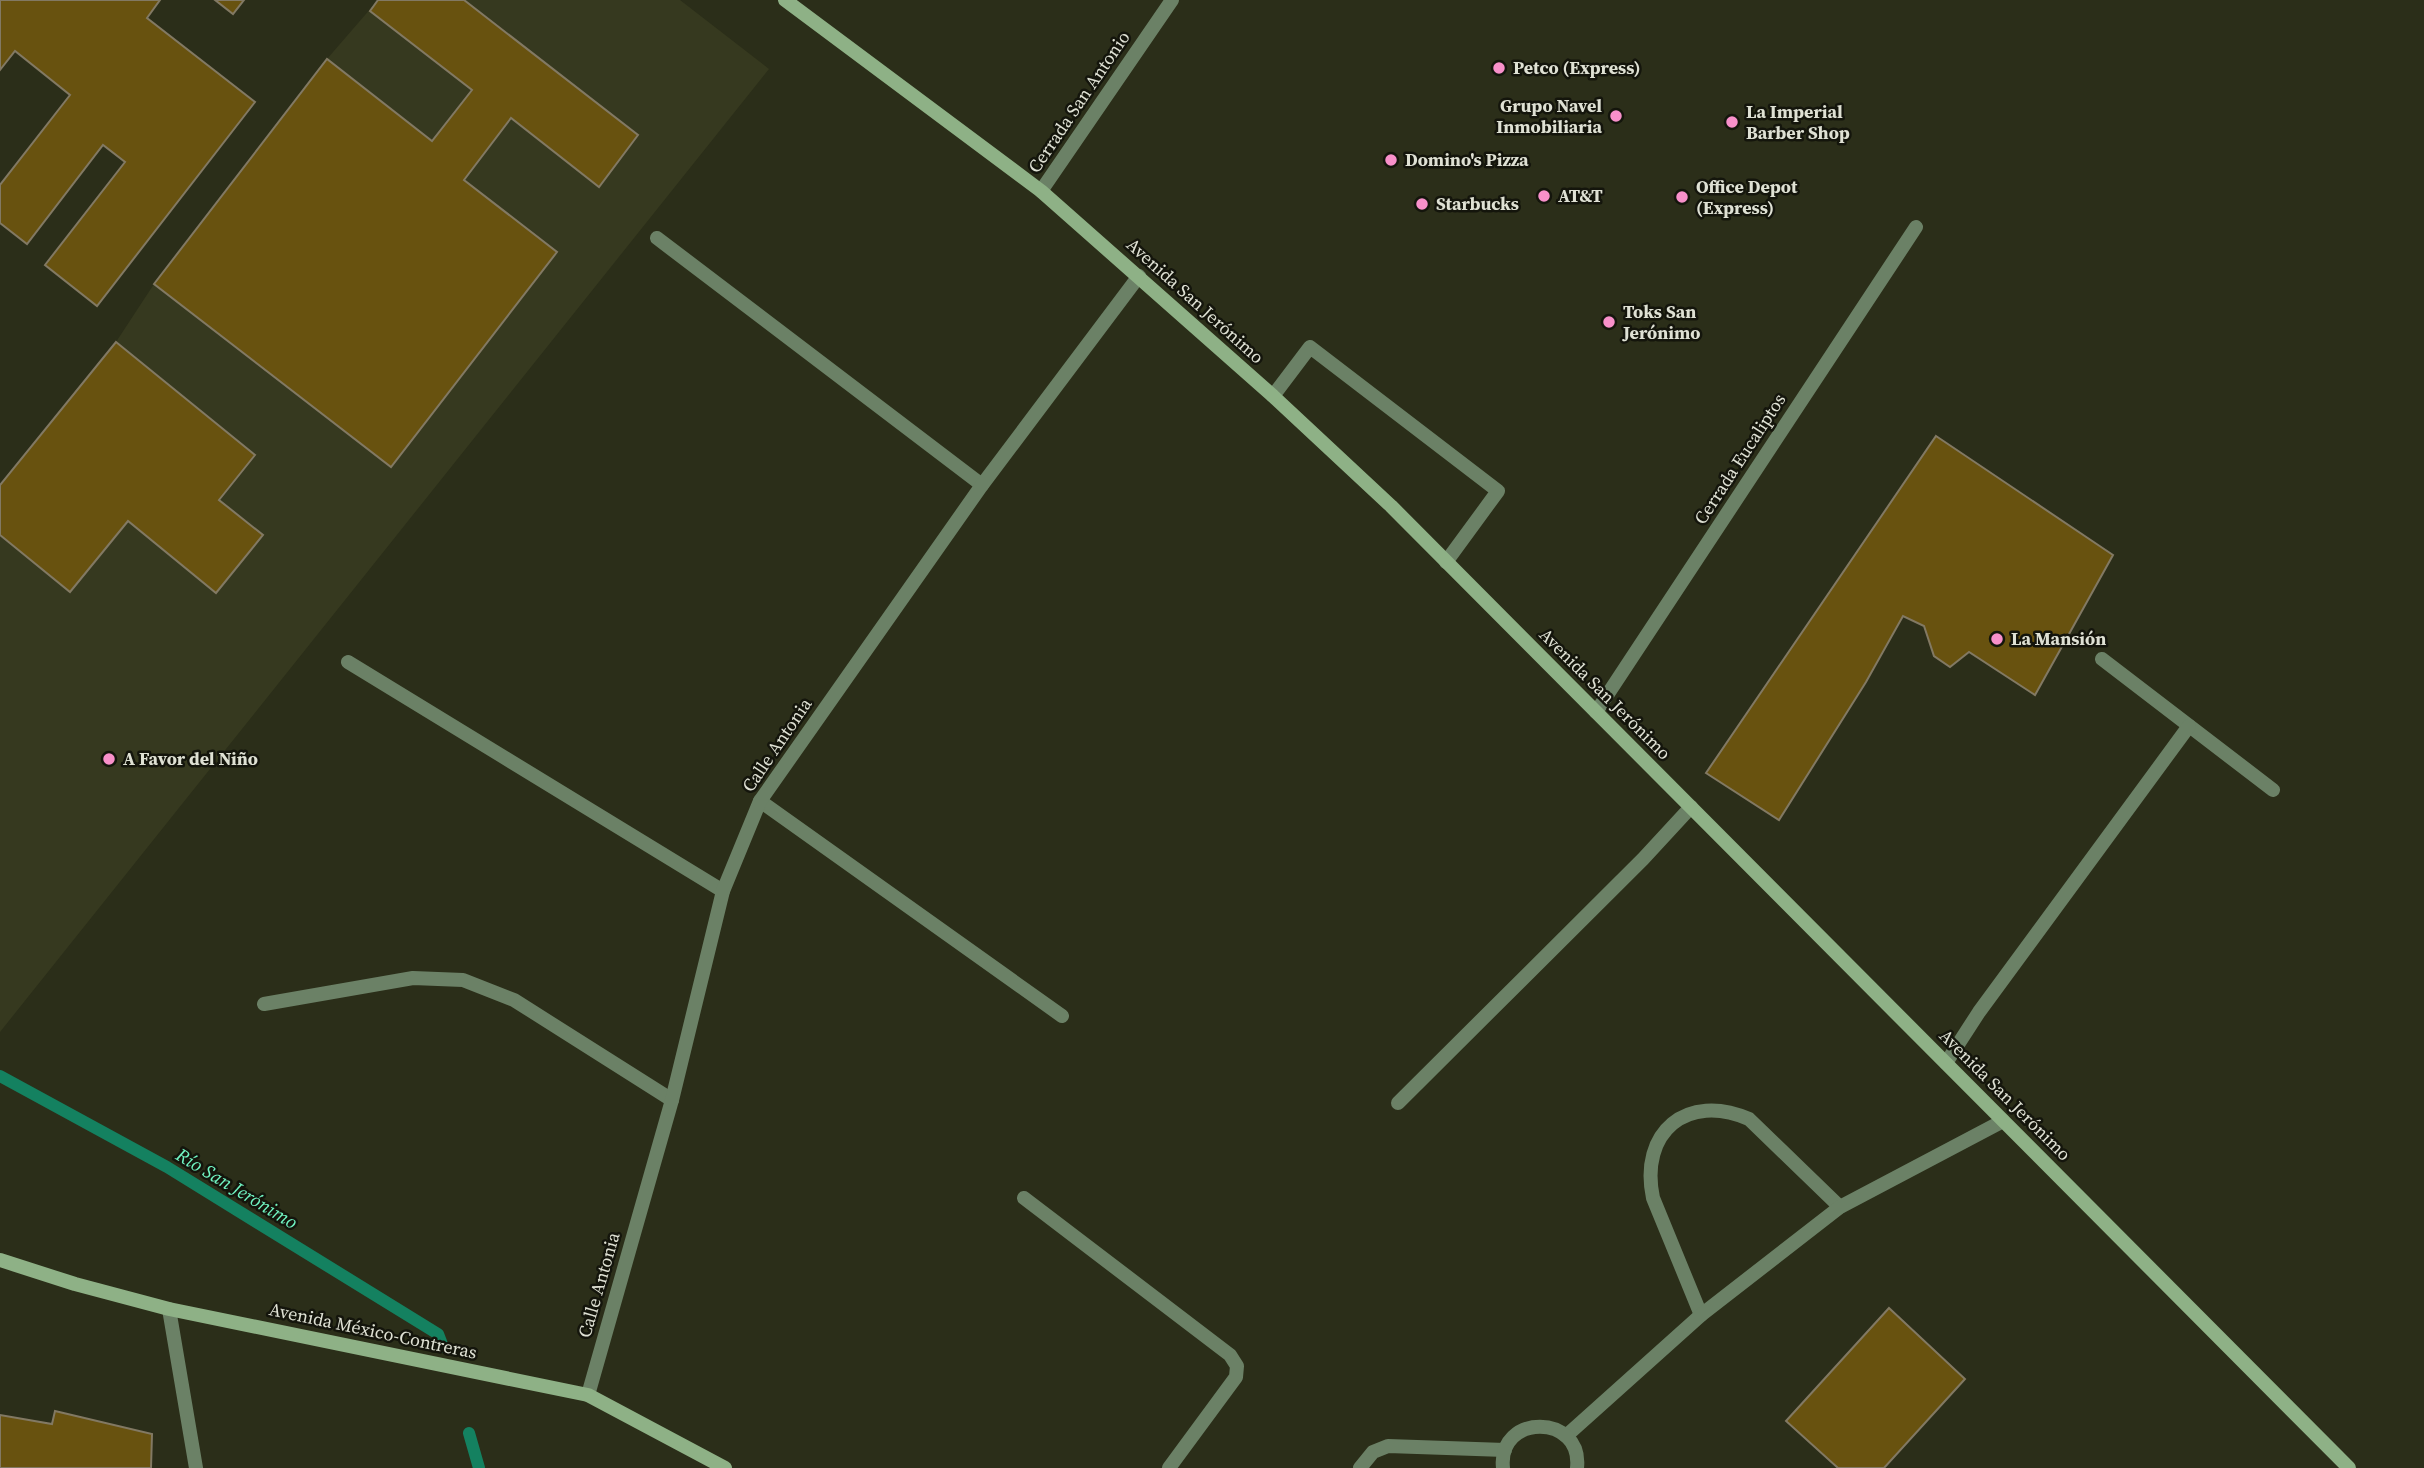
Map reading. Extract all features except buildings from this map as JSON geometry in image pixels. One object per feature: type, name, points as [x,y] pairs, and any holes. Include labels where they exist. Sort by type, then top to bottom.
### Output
[{"type":"main road","name":"Avenida San Jerónimo","points":[[785,0],[1041,191],[1273,396],[1391,506],[2349,1468]]},
{"type":"main road","name":"Avenida México-Contreras","points":[[0,1260],[75,1284],[169,1308],[588,1395],[725,1468]]},
{"type":"street","name":"Cerrada San Antonio","points":[[1041,191],[1172,0]]},
{"type":"street","name":"Cerrada Eucaliptos","points":[[1596,712],[1916,227]]},
{"type":"street","points":[[657,239],[982,485]]},
{"type":"street","name":"Calle Antonia","points":[[588,1395],[673,1100],[723,891],[760,801],[982,485],[1139,276]]},
{"type":"street","points":[[1273,396],[1310,347],[1498,491],[1446,562]]},
{"type":"street","points":[[2102,659],[2273,790]]},
{"type":"street","points":[[348,662],[723,891]]},
{"type":"street","points":[[1946,1063],[1979,1012],[2189,726]]},
{"type":"street","points":[[760,801],[1062,1016]]},
{"type":"street","points":[[1398,1103],[1633,869],[1691,807]]},
{"type":"street","points":[[264,1004],[413,978],[463,979],[514,1000],[673,1100]]},
{"type":"street","points":[[1701,1315],[1653,1198],[1649,1179],[1653,1152],[1668,1128],[1699,1111],[1724,1111],[1749,1119],[1839,1208]]},
{"type":"street","points":[[1566,1436],[1701,1315],[1839,1208],[2003,1121]]},
{"type":"street","points":[[1024,1198],[1230,1355],[1237,1366],[1236,1377],[1169,1468]]},
{"type":"street","points":[[169,1308],[196,1468]]},
{"type":"street","points":[[1503,1468],[1505,1450],[1513,1437],[1525,1428],[1539,1426],[1554,1428],[1566,1436],[1575,1448],[1577,1468]]},
{"type":"street","points":[[1360,1468],[1373,1452],[1388,1446],[1505,1450]]},
{"type":"shaded area","name":"A Favor del Niño","points":[[378,0],[680,0],[769,69],[0,1032],[0,485],[116,342],[154,284],[327,59]]},
{"type":"waterway","name":"Río San Jerónimo","points":[[0,1076],[167,1167],[438,1334],[443,1347]]},
{"type":"waterway","name":"Río San Jerónimo","points":[[469,1433],[479,1468]]},
{"type":"place","name":"Petco (Express)","points":[[1499,68]]},
{"type":"place","name":"Grupo Navel Inmobiliaria","points":[[1616,116]]},
{"type":"place","name":"La Imperial Barber Shop","points":[[1732,122]]},
{"type":"place","name":"Domino's Pizza","points":[[1391,160]]},
{"type":"place","name":"AT&T","points":[[1544,196]]},
{"type":"place","name":"Office Depot (Express)","points":[[1682,197]]},
{"type":"place","name":"Starbucks","points":[[1422,204]]},
{"type":"place","name":"Toks San Jerónimo","points":[[1609,322]]},
{"type":"place","name":"La Mansión","points":[[1997,639]]},
{"type":"place","name":"A Favor del Niño","points":[[109,759]]}]
